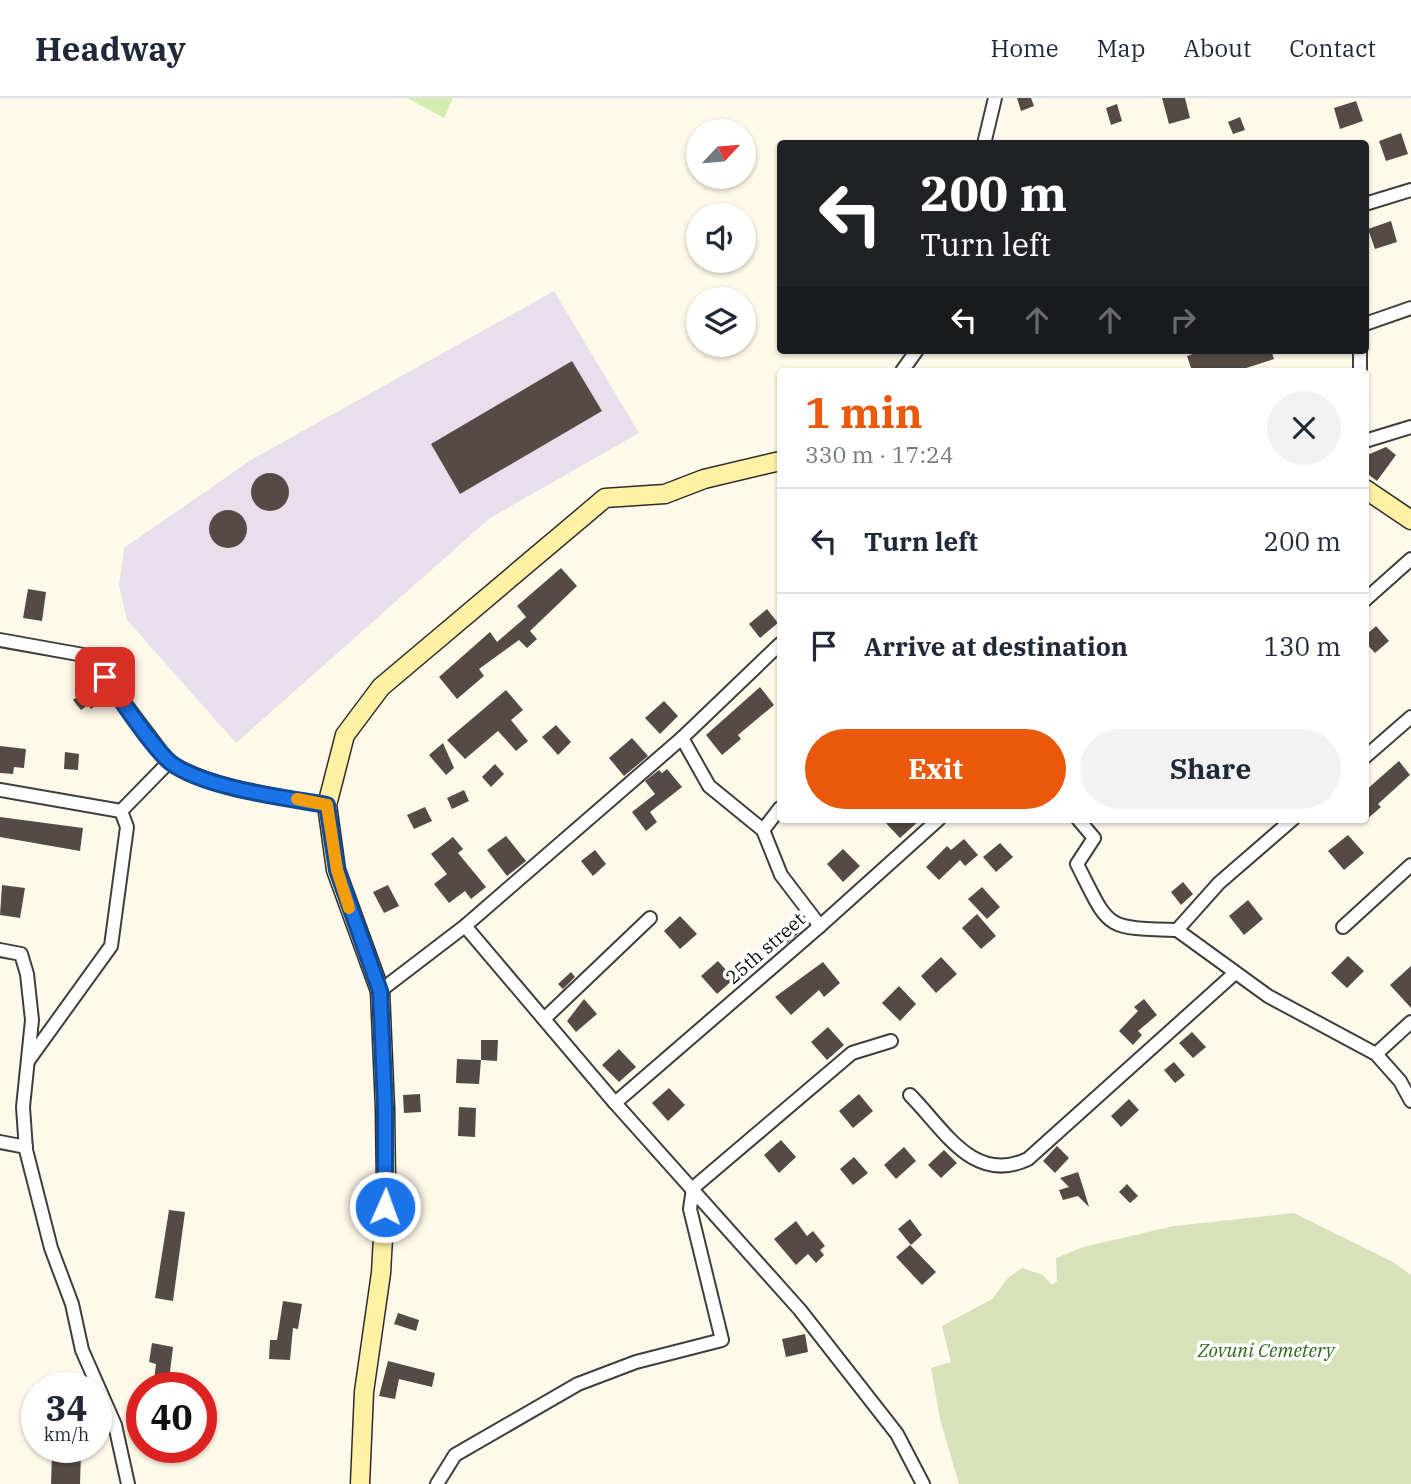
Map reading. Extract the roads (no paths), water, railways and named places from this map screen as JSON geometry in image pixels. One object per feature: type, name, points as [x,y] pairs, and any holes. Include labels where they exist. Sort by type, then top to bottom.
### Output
[{"type":"street","points":[[985,140],[995,98]]},
{"type":"street","points":[[1369,204],[1411,190]]},
{"type":"street","points":[[1369,323],[1411,309]]},
{"type":"street","points":[[904,368],[915,354]]},
{"type":"street","points":[[1369,440],[1411,427]]},
{"type":"street","points":[[360,1484],[364,1392],[381,1273],[386,1185],[380,991],[337,870],[327,805],[345,735],[381,687],[605,498],[665,494],[704,479],[777,467]]},
{"type":"street","points":[[1369,492],[1411,520]]},
{"type":"street","points":[[1369,596],[1411,559]]},
{"type":"street","points":[[0,640],[89,656],[169,762],[188,773],[218,783],[327,805]]},
{"type":"street","points":[[380,991],[465,926],[682,738],[777,647]]},
{"type":"street","points":[[1369,754],[1411,718]]},
{"type":"street","points":[[682,738],[709,786],[763,830],[782,875],[820,926]]},
{"type":"street","points":[[121,811],[169,762]]},
{"type":"street","points":[[0,790],[121,811]]},
{"type":"street","points":[[28,1061],[111,946],[127,827],[121,811]]},
{"type":"street","points":[[763,830],[777,812]]},
{"type":"street","name":"25th street","points":[[615,1102],[820,926],[935,823]]},
{"type":"street","points":[[1081,823],[1094,838],[1077,864],[1104,918],[1123,928],[1177,930],[1296,1013],[1376,1054],[1400,1081],[1411,1101]]},
{"type":"street","points":[[1177,930],[1219,883],[1288,823]]},
{"type":"street","points":[[1343,927],[1411,865]]},
{"type":"street","points":[[544,1020],[650,918]]},
{"type":"street","points":[[465,926],[615,1102],[800,1310],[897,1434],[923,1484]]},
{"type":"street","points":[[0,950],[21,954],[27,974],[32,1020],[23,1107],[26,1147],[51,1248],[72,1304],[82,1350],[115,1425],[128,1484]]},
{"type":"street","points":[[910,1095],[962,1151],[989,1166],[1012,1166],[1028,1159],[1235,972]]},
{"type":"street","points":[[1376,1054],[1411,1022]]},
{"type":"street","points":[[438,1484],[455,1455],[578,1384],[636,1362],[722,1340],[690,1209],[693,1188],[852,1053],[891,1041]]},
{"type":"street","points":[[0,1142],[26,1147]]},
{"type":"park label","name":"Zovuni Cemetery","points":[[1266,1350]]}]
